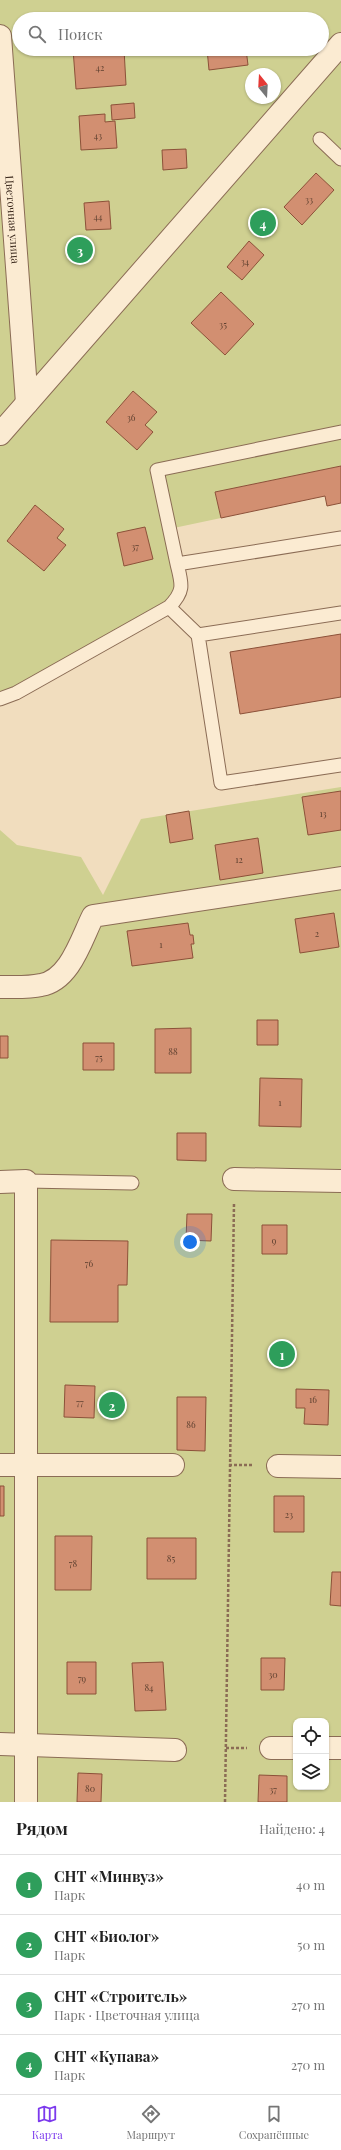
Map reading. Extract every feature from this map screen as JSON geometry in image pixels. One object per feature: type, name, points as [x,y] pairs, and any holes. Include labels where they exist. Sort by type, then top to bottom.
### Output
[{"type":"street","name":"Цветочная улица","points":[[0,36],[27,403]]},
{"type":"street","points":[[0,434],[341,44]]},
{"type":"street","points":[[0,987],[40,985],[51,982],[60,976],[93,916],[341,878]]},
{"type":"street","points":[[234,1179],[341,1181]]},
{"type":"street","points":[[0,1182],[26,1181],[26,1802]]},
{"type":"street","points":[[0,1465],[173,1466]]},
{"type":"street","points":[[278,1466],[341,1467]]},
{"type":"street","points":[[0,1744],[175,1750]]},
{"type":"street","points":[[271,1748],[293,1748]]},
{"type":"street","points":[[329,1748],[341,1748]]},
{"type":"lane","points":[[320,139],[341,159]]},
{"type":"lane","points":[[0,699],[16,693],[169,607],[180,594],[182,586],[157,470],[341,432]]},
{"type":"lane","points":[[177,564],[341,538]]},
{"type":"lane","points":[[169,607],[198,635],[221,783],[341,764]]},
{"type":"lane","points":[[198,635],[341,613]]},
{"type":"lane","points":[[26,1181],[132,1183]]},
{"type":"path","points":[[225,1802],[234,1179]]},
{"type":"green space","points":[[0,0],[341,0],[341,466],[215,492],[221,518],[169,529],[180,594],[0,699]]},
{"type":"green space","points":[[341,787],[341,1802],[0,1802],[0,830],[17,845],[81,857],[103,895],[141,819]]},
{"type":"building","points":[[74,56],[124,56],[126,85],[76,89]]},
{"type":"building","points":[[208,56],[247,56],[248,65],[209,70]]},
{"type":"building","points":[[134,103],[135,118],[112,120],[111,105]]},
{"type":"building","points":[[105,114],[105,122],[115,121],[117,148],[81,150],[79,116]]},
{"type":"building","points":[[186,149],[187,168],[163,170],[162,150]]},
{"type":"building","points":[[316,173],[334,190],[302,225],[284,207]]},
{"type":"building","points":[[109,201],[111,229],[86,230],[84,203]]},
{"type":"building","points":[[249,241],[264,255],[242,280],[227,267]]},
{"type":"building","points":[[221,292],[254,324],[225,355],[191,323]]},
{"type":"building","points":[[133,391],[157,412],[145,425],[153,432],[137,450],[106,422]]},
{"type":"building","points":[[341,466],[341,503],[327,506],[325,496],[221,518],[215,492]]},
{"type":"building","points":[[35,505],[64,529],[57,538],[66,545],[44,571],[7,541]]},
{"type":"building","points":[[145,527],[153,559],[124,566],[117,533]]},
{"type":"building","points":[[341,634],[341,697],[240,714],[230,652]]},
{"type":"building","points":[[341,791],[341,830],[308,835],[302,797]]},
{"type":"building","points":[[189,811],[193,839],[170,843],[166,815]]},
{"type":"building","points":[[258,838],[263,873],[220,880],[215,845]]},
{"type":"building","points":[[334,913],[339,947],[300,953],[295,919]]},
{"type":"building","points":[[188,923],[190,935],[193,935],[194,944],[191,944],[193,958],[132,966],[127,931]]},
{"type":"building","points":[[257,1020],[278,1020],[278,1045],[257,1045]]},
{"type":"building","points":[[191,1028],[191,1073],[155,1073],[155,1029]]},
{"type":"building","points":[[0,1036],[8,1036],[8,1058],[0,1058]]},
{"type":"building","points":[[83,1043],[114,1043],[114,1070],[83,1070]]},
{"type":"building","points":[[260,1078],[302,1079],[301,1127],[259,1126]]},
{"type":"building","points":[[177,1133],[206,1133],[206,1161],[177,1160]]},
{"type":"building","points":[[187,1214],[212,1214],[211,1241],[186,1240]]},
{"type":"building","points":[[262,1225],[287,1225],[287,1254],[262,1254]]},
{"type":"building","points":[[51,1240],[128,1241],[127,1285],[118,1285],[118,1322],[50,1322]]},
{"type":"building","points":[[65,1385],[95,1386],[94,1418],[64,1417]]},
{"type":"building","points":[[296,1389],[329,1390],[328,1425],[304,1424],[305,1408],[296,1408]]},
{"type":"building","points":[[177,1397],[206,1397],[205,1451],[177,1450]]},
{"type":"building","points":[[0,1486],[4,1486],[4,1516],[0,1516]]},
{"type":"building","points":[[274,1496],[304,1496],[304,1532],[274,1532]]},
{"type":"building","points":[[55,1536],[92,1536],[91,1590],[55,1590]]},
{"type":"building","points":[[147,1538],[196,1538],[196,1579],[147,1579]]},
{"type":"building","points":[[332,1572],[341,1572],[341,1606],[330,1605]]},
{"type":"building","points":[[261,1658],[285,1658],[284,1690],[261,1690]]},
{"type":"building","points":[[67,1662],[96,1662],[96,1694],[67,1694]]},
{"type":"building","points":[[163,1662],[166,1710],[135,1711],[132,1663]]},
{"type":"building","points":[[78,1773],[102,1774],[101,1802],[77,1802]]},
{"type":"building","points":[[259,1775],[287,1776],[287,1802],[258,1802]]},
{"type":"place","name":"СНТ «Купава»","points":[[263,223]]},
{"type":"place","name":"СНТ «Строитель»","points":[[80,250]]},
{"type":"place","name":"СНТ «Минвуз»","points":[[282,1354]]},
{"type":"place","name":"СНТ «Биолог»","points":[[112,1405]]}]
